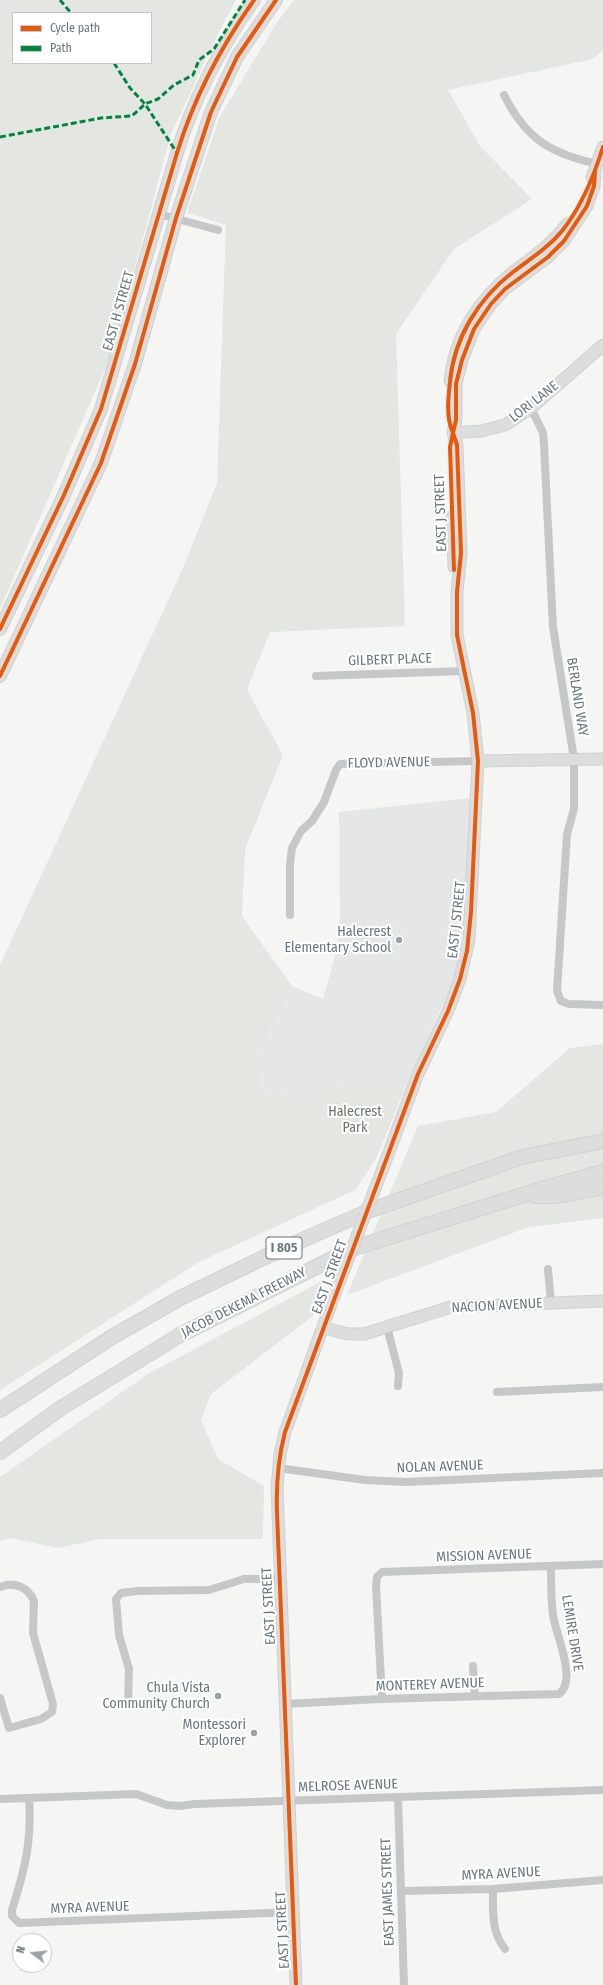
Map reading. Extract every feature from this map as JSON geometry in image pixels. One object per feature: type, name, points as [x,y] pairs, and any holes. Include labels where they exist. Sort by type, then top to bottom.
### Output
[{"type":"highway","name":"I 805","points":[[0,1410],[112,1337],[182,1296],[284,1248],[371,1210],[522,1157],[600,1141]]},
{"type":"highway","name":"JACOB DEKEMA FREEWAY","points":[[0,1452],[61,1408],[180,1335],[354,1248],[520,1196],[603,1172]]},
{"type":"highway","points":[[520,1196],[556,1196],[603,1187]]},
{"type":"main road","name":"EAST H STREET","points":[[0,628],[64,495],[101,409],[180,144],[195,105],[214,62],[254,0]]},
{"type":"main road","points":[[0,676],[101,463],[139,350],[176,218],[211,112],[224,81],[237,57],[276,0]]},
{"type":"street","points":[[504,95],[521,124],[536,140],[562,154],[596,168]]},
{"type":"street","name":"EAST J STREET","points":[[296,1985],[276,1496],[278,1468],[285,1432],[324,1328],[334,1296],[418,1074],[448,1011],[460,979],[467,951],[471,912],[478,761],[473,713],[458,644],[457,592],[453,553],[450,447],[453,433],[449,424],[451,372],[458,347],[469,321],[499,284],[547,247],[561,232],[578,208],[596,168],[603,147]]},
{"type":"street","points":[[159,214],[218,230]]},
{"type":"street","name":"LORI LANE","points":[[453,433],[481,431],[505,425],[531,408],[603,345]]},
{"type":"street","name":"BERLAND WAY","points":[[531,408],[543,434],[553,627],[574,758],[574,809],[566,834],[557,992],[561,1001],[570,1004],[603,1005]]},
{"type":"street","name":"GILBERT PLACE","points":[[316,676],[464,671]]},
{"type":"street","name":"FLOYD AVENUE","points":[[290,915],[290,870],[292,848],[301,831],[312,821],[324,802],[336,770],[340,764],[574,758],[603,759]]},
{"type":"street","points":[[548,1269],[551,1303]]},
{"type":"street","name":"NACION AVENUE","points":[[324,1328],[340,1332],[364,1334],[451,1307],[603,1301]]},
{"type":"street","points":[[387,1327],[399,1373],[398,1386]]},
{"type":"street","points":[[497,1392],[603,1387]]},
{"type":"street","name":"NOLAN AVENUE","points":[[278,1468],[365,1480],[406,1482],[603,1473]]},
{"type":"street","name":"MISSION AVENUE","points":[[382,1699],[376,1586],[377,1577],[382,1572],[603,1564]]},
{"type":"street","name":"LEMIRE DRIVE","points":[[551,1566],[553,1616],[563,1650],[566,1680]]},
{"type":"street","points":[[128,1703],[129,1669],[119,1635],[117,1618],[116,1600],[121,1594],[137,1591],[209,1590],[244,1579],[279,1579]]},
{"type":"street","points":[[0,1587],[11,1584],[19,1586],[27,1590],[33,1597],[33,1633],[36,1649],[53,1704],[52,1712],[41,1719],[4,1729],[0,1698]]},
{"type":"street","points":[[473,1666],[475,1696]]},
{"type":"street","name":"MONTEREY AVENUE","points":[[285,1704],[382,1699],[559,1694],[564,1688],[566,1680]]},
{"type":"street","name":"MELROSE AVENUE","points":[[0,1799],[136,1794],[173,1806],[194,1804],[603,1790]]},
{"type":"street","name":"MYRA AVENUE","points":[[29,1798],[30,1838],[25,1868],[12,1910],[12,1916],[19,1923],[293,1912]]},
{"type":"street","name":"EAST JAMES STREET","points":[[398,1798],[404,1985]]},
{"type":"street","name":"MYRA AVENUE","points":[[401,1891],[493,1889],[603,1880]]},
{"type":"street","points":[[493,1889],[493,1924],[501,1944],[505,1949]]},
{"type":"shaded area","name":"Halecrest Elementary School","points":[[470,798],[465,920],[455,977],[405,1088],[383,1085],[260,1092],[258,1058],[292,986],[323,999],[335,956],[340,923],[339,812]]},
{"type":"green space","points":[[0,0],[236,0],[215,40],[171,134],[112,353],[0,609]]},
{"type":"green space","name":"Halecrest Park","points":[[294,0],[603,0],[603,50],[593,59],[448,90],[480,146],[532,199],[454,249],[396,334],[405,626],[270,632],[247,690],[283,755],[245,849],[242,916],[292,986],[258,1058],[260,1092],[383,1085],[405,1088],[377,1157],[355,1190],[197,1263],[0,1390],[0,965],[183,568],[217,483],[226,225],[187,213],[220,116],[278,21]]},
{"type":"green space","points":[[603,1044],[603,1218],[529,1227],[347,1295],[418,1126],[496,1112],[570,1048]]},
{"type":"green space","points":[[322,1281],[313,1316],[211,1394],[201,1420],[218,1459],[264,1486],[263,1539],[100,1539],[58,1548],[10,1538],[0,1541],[0,1477],[148,1374]]},
{"type":"marked path","points":[[60,0],[70,12]]},
{"type":"marked path","points":[[0,137],[101,118],[132,116],[145,104],[158,99],[174,85],[193,75],[199,60],[214,49],[245,0]]},
{"type":"marked path","points":[[115,64],[130,88],[145,104],[177,153]]},
{"type":"cycle path","points":[[0,629],[64,495],[101,409],[177,153],[191,112],[219,55],[254,0]]},
{"type":"cycle path","points":[[0,676],[101,463],[135,364],[176,218],[211,112],[237,57],[276,0]]},
{"type":"cycle path","points":[[454,570],[450,447],[453,433],[449,421],[448,408],[452,366],[462,335],[479,307],[489,294],[513,272],[551,243],[569,222],[586,191],[603,147]]},
{"type":"cycle path","points":[[296,1985],[277,1513],[278,1472],[285,1432],[418,1074],[448,1011],[460,979],[467,951],[471,912],[478,761],[473,713],[457,635],[457,592],[461,553],[457,445],[453,433],[456,420],[456,384],[462,360],[474,329],[491,304],[505,289],[548,257],[564,241],[587,206],[594,186],[595,172]]},
{"type":"place","name":"Halecrest Elementary School","points":[[399,940]]},
{"type":"place","name":"Chula Vista Community Church","points":[[218,1696]]},
{"type":"place","name":"Montessori Explorer","points":[[254,1733]]}]
